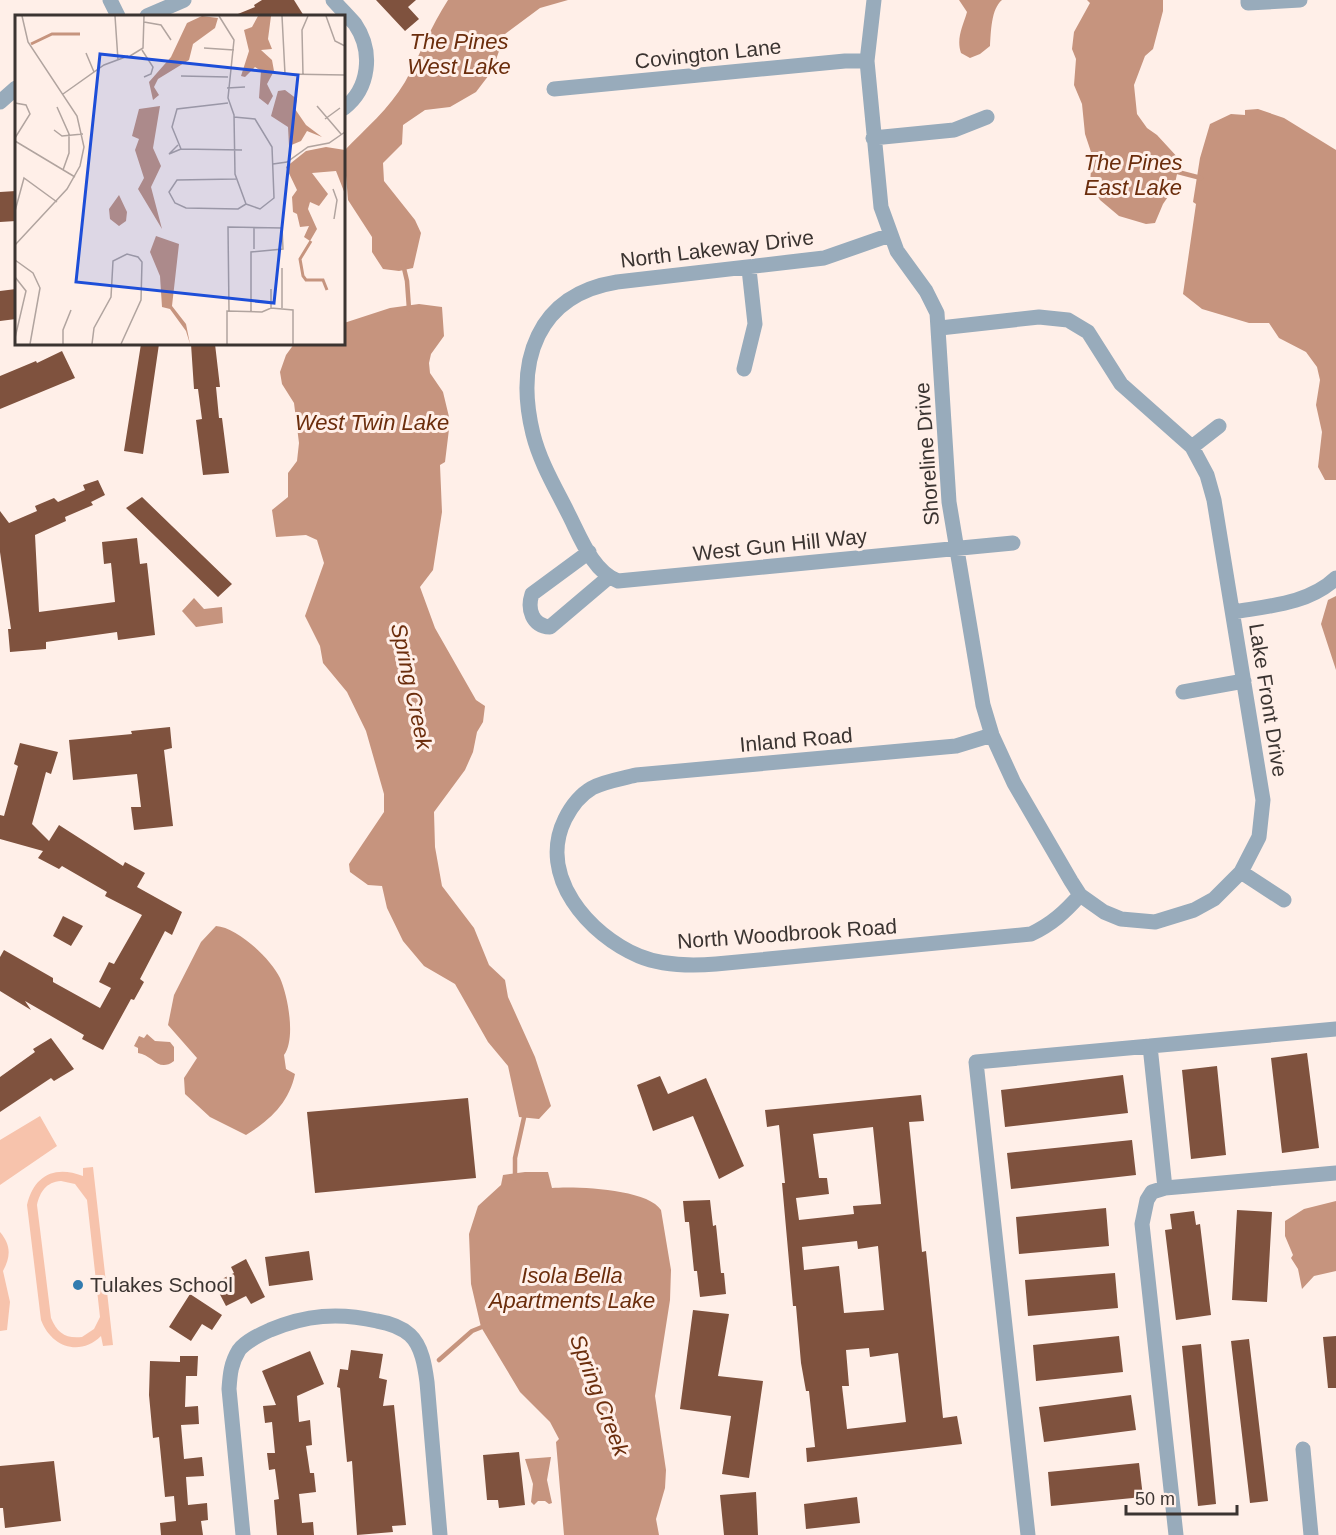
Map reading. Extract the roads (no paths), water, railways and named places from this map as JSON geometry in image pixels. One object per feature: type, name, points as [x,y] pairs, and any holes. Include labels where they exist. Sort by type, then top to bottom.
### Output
[{"type":"street","points":[[110,0],[118,15]]},
{"type":"street","points":[[149,15],[184,0]]},
{"type":"street","points":[[333,0],[354,24],[365,50],[365,80],[353,101],[345,107]]},
{"type":"street","name":"Shoreline Drive","points":[[874,0],[867,61],[881,207],[890,235],[908,268],[933,302],[940,328],[945,449],[956,549],[976,672],[992,735],[1014,783],[1080,895]]},
{"type":"street","points":[[1248,1],[1300,0]]},
{"type":"street","name":"Covington Lane","points":[[554,89],[845,61],[867,61]]},
{"type":"street","points":[[0,102],[15,89]]},
{"type":"street","points":[[873,138],[954,130],[987,117]]},
{"type":"street","name":"North Lakeway Drive","points":[[588,552],[541,460],[527,405],[528,374],[533,347],[554,311],[566,299],[598,285],[824,258],[890,235]]},
{"type":"street","points":[[744,369],[755,324],[749,268]]},
{"type":"street","name":"Lake Front Drive","points":[[940,328],[1039,317],[1068,320],[1088,332],[1121,384],[1192,447],[1207,475],[1214,500],[1263,800],[1259,837],[1241,872],[1214,898],[1194,910],[1155,922],[1121,919],[1104,912],[1080,895]]},
{"type":"street","points":[[1192,447],[1219,426]]},
{"type":"street","name":"West Gun Hill Way","points":[[609,577],[632,581],[1013,543]]},
{"type":"street","points":[[588,552],[609,577],[550,627],[544,627],[534,619],[529,608],[532,594],[588,552]]},
{"type":"street","points":[[1233,612],[1303,598],[1323,589],[1336,578]]},
{"type":"street","points":[[1183,692],[1244,681]]},
{"type":"street","name":"Inland Road","points":[[603,783],[636,775],[956,746],[992,735]]},
{"type":"street","name":"North Woodbrook Road","points":[[603,783],[579,798],[563,824],[557,855],[559,873],[565,890],[576,906],[607,939],[641,957],[659,962],[680,965],[716,964],[1031,934],[1049,926],[1064,914],[1080,895]]},
{"type":"street","points":[[1241,872],[1284,900]]},
{"type":"street","points":[[1028,1535],[976,1062],[1336,1029]]},
{"type":"street","points":[[1150,1046],[1165,1188]]},
{"type":"street","points":[[1176,1535],[1142,1224],[1147,1200],[1152,1192],[1165,1188],[1336,1173]]},
{"type":"street","points":[[243,1535],[229,1389],[230,1367],[240,1348],[257,1336],[292,1321],[320,1315],[353,1315],[393,1324],[412,1336],[424,1359],[440,1535]]},
{"type":"street","points":[[1303,1449],[1311,1535]]},
{"type":"water","name":"The Pines West Lake","points":[[448,0],[568,0],[540,8],[505,34],[492,71],[476,92],[450,107],[425,110],[403,125],[402,144],[383,163],[384,181],[415,220],[421,233],[413,268],[399,271],[383,269],[372,252],[372,237],[348,200],[345,150],[399,92]]},
{"type":"water","points":[[959,0],[1002,0],[994,15],[990,46],[970,58],[961,53],[960,48],[959,42],[967,12]]},
{"type":"water","name":"The Pines East Lake","points":[[1087,0],[1163,0],[1163,11],[1153,49],[1145,56],[1134,85],[1137,114],[1147,128],[1157,135],[1180,160],[1174,188],[1163,204],[1155,223],[1146,224],[1119,216],[1100,200],[1090,184],[1092,155],[1085,134],[1082,104],[1074,85],[1076,59],[1072,49],[1074,32],[1090,3]]},
{"type":"water","points":[[1258,109],[1284,118],[1336,150],[1336,480],[1325,480],[1318,467],[1322,432],[1316,405],[1320,380],[1317,367],[1306,352],[1279,338],[1269,323],[1249,323],[1202,309],[1183,294],[1196,204],[1193,202],[1200,158],[1210,124],[1231,114],[1245,115],[1245,110]]},
{"type":"water","name":"West Twin Lake","points":[[419,304],[442,307],[444,336],[431,354],[429,363],[430,373],[443,392],[450,421],[445,462],[440,465],[442,512],[433,570],[420,587],[435,628],[476,700],[485,706],[483,722],[477,732],[473,752],[465,770],[434,812],[435,847],[442,886],[474,928],[489,965],[505,980],[508,997],[535,1057],[551,1106],[539,1119],[519,1117],[508,1066],[488,1042],[455,984],[424,966],[403,941],[387,908],[382,886],[368,885],[350,872],[349,864],[384,812],[384,794],[366,731],[347,692],[323,663],[320,646],[305,616],[324,563],[317,540],[306,535],[276,537],[272,510],[288,497],[288,473],[297,461],[299,443],[294,403],[282,384],[280,372],[286,355],[293,345],[345,345],[345,323],[390,308]]},
{"type":"water","points":[[1336,596],[1336,670],[1321,624],[1328,600]]},
{"type":"water","points":[[194,598],[204,609],[222,607],[223,623],[196,627],[182,611]]},
{"type":"water","points":[[216,926],[234,932],[261,953],[276,970],[288,1006],[290,1039],[284,1055],[286,1069],[295,1074],[292,1084],[277,1110],[246,1135],[210,1117],[185,1094],[184,1078],[197,1058],[168,1025],[174,995],[201,942]]},
{"type":"water","points":[[147,1034],[155,1041],[170,1042],[174,1047],[174,1061],[164,1065],[138,1053],[138,1048],[134,1046],[139,1036],[144,1038]]},
{"type":"water","name":"Isola Bella Apartments Lake","points":[[548,1172],[552,1188],[611,1190],[627,1193],[654,1203],[661,1210],[671,1270],[670,1300],[655,1396],[666,1470],[665,1488],[656,1519],[659,1535],[564,1535],[556,1442],[559,1439],[550,1422],[520,1392],[481,1327],[471,1284],[469,1234],[478,1206],[501,1185],[503,1175]]},
{"type":"water","points":[[1336,1201],[1336,1271],[1314,1276],[1302,1289],[1298,1269],[1291,1258],[1293,1255],[1285,1236],[1285,1221],[1304,1209]]},
{"type":"water","points":[[551,1457],[547,1480],[552,1503],[538,1501],[534,1505],[531,1502],[533,1484],[525,1459]]},
{"type":"waterway","points":[[1174,171],[1201,178]]},
{"type":"waterway","name":"Spring Creek","points":[[403,264],[409,309]]},
{"type":"waterway","name":"Spring Creek","points":[[515,1178],[515,1158],[525,1113]]},
{"type":"waterway","points":[[439,1360],[472,1331],[487,1325]]},
{"type":"place","name":"Tulakes School","points":[[78,1285]]}]
